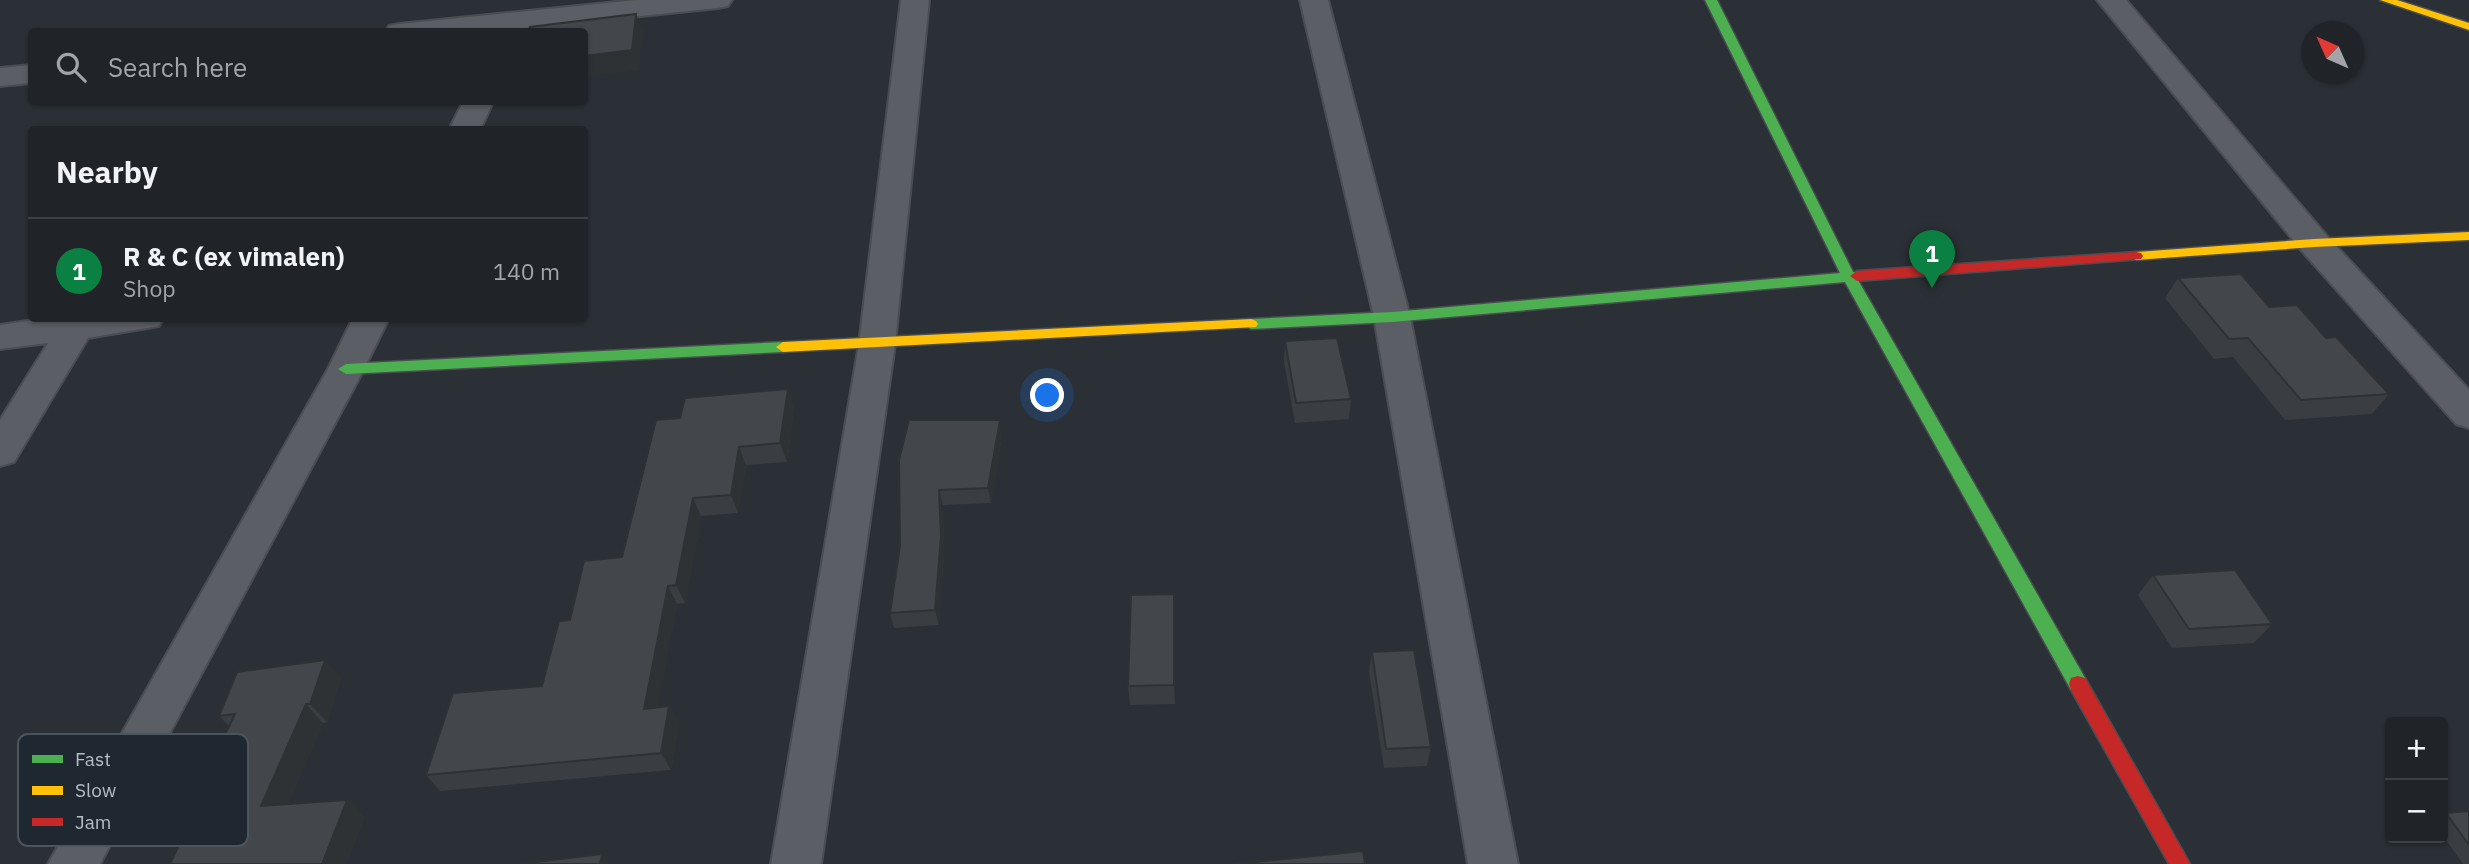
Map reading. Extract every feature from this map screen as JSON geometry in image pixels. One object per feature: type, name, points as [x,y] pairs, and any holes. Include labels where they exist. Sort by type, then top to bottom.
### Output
[{"type":"street","points":[[461,28],[718,0]]},
{"type":"street","points":[[796,864],[877,344],[915,0]]},
{"type":"street","points":[[1314,0],[1392,317],[1493,864]]},
{"type":"street","points":[[1711,0],[1849,277],[2180,864]]},
{"type":"street","points":[[2111,0],[2314,243],[2469,414]]},
{"type":"street","points":[[2386,0],[2469,27]]},
{"type":"street","points":[[0,77],[28,74]]},
{"type":"street","points":[[466,126],[476,105]]},
{"type":"street","points":[[346,369],[1392,317],[1849,277],[2314,243],[2469,236]]},
{"type":"street","points":[[0,337],[120,322]]},
{"type":"street","points":[[145,734],[346,369],[369,322]]},
{"type":"street","points":[[0,452],[75,329]]},
{"type":"street","points":[[73,864],[83,846]]},
{"type":"building","points":[[636,14],[632,50],[588,56],[588,28],[530,27]]},
{"type":"building","points":[[2241,274],[2269,307],[2297,305],[2326,338],[2336,337],[2389,394],[2301,400],[2248,338],[2229,339],[2178,278]]},
{"type":"building","points":[[1337,338],[1351,399],[1296,403],[1285,341]]},
{"type":"building","points":[[788,389],[780,443],[739,447],[731,495],[693,498],[676,585],[668,586],[644,709],[669,706],[661,753],[426,775],[453,693],[542,686],[559,621],[570,620],[584,561],[622,557],[656,420],[680,418],[685,398]]},
{"type":"building","points":[[909,420],[1000,420],[988,488],[939,490],[941,536],[935,610],[890,613],[900,546],[899,460]]},
{"type":"building","points":[[2235,570],[2272,624],[2189,629],[2153,575]]},
{"type":"building","points":[[1174,594],[1174,685],[1128,686],[1131,595]]},
{"type":"building","points":[[1414,650],[1431,747],[1386,749],[1372,652]]},
{"type":"building","points":[[325,660],[310,704],[306,704],[261,806],[347,800],[322,864],[170,864],[179,846],[248,846],[248,734],[225,734],[235,714],[219,716],[237,672]]},
{"type":"building","points":[[2469,811],[2469,845],[2448,816],[2448,813]]},
{"type":"building","points":[[1363,851],[1365,864],[1234,864]]},
{"type":"building","points":[[602,854],[600,864],[520,864]]},
{"type":"traffic: fast","points":[[1711,0],[1849,277],[2078,684]]},
{"type":"traffic: fast","points":[[1251,324],[1392,317],[1857,276]]},
{"type":"traffic: fast","points":[[346,369],[783,347]]},
{"type":"traffic: slow","points":[[2386,0],[2469,27]]},
{"type":"traffic: slow","points":[[2136,256],[2314,243],[2469,236]]},
{"type":"traffic: slow","points":[[783,347],[1251,324]]},
{"type":"traffic: jam","points":[[1857,276],[2136,256]]},
{"type":"traffic: jam","points":[[2078,684],[2180,864]]},
{"type":"place","name":"R & C (ex vimalen)","points":[[1932,288]]}]
